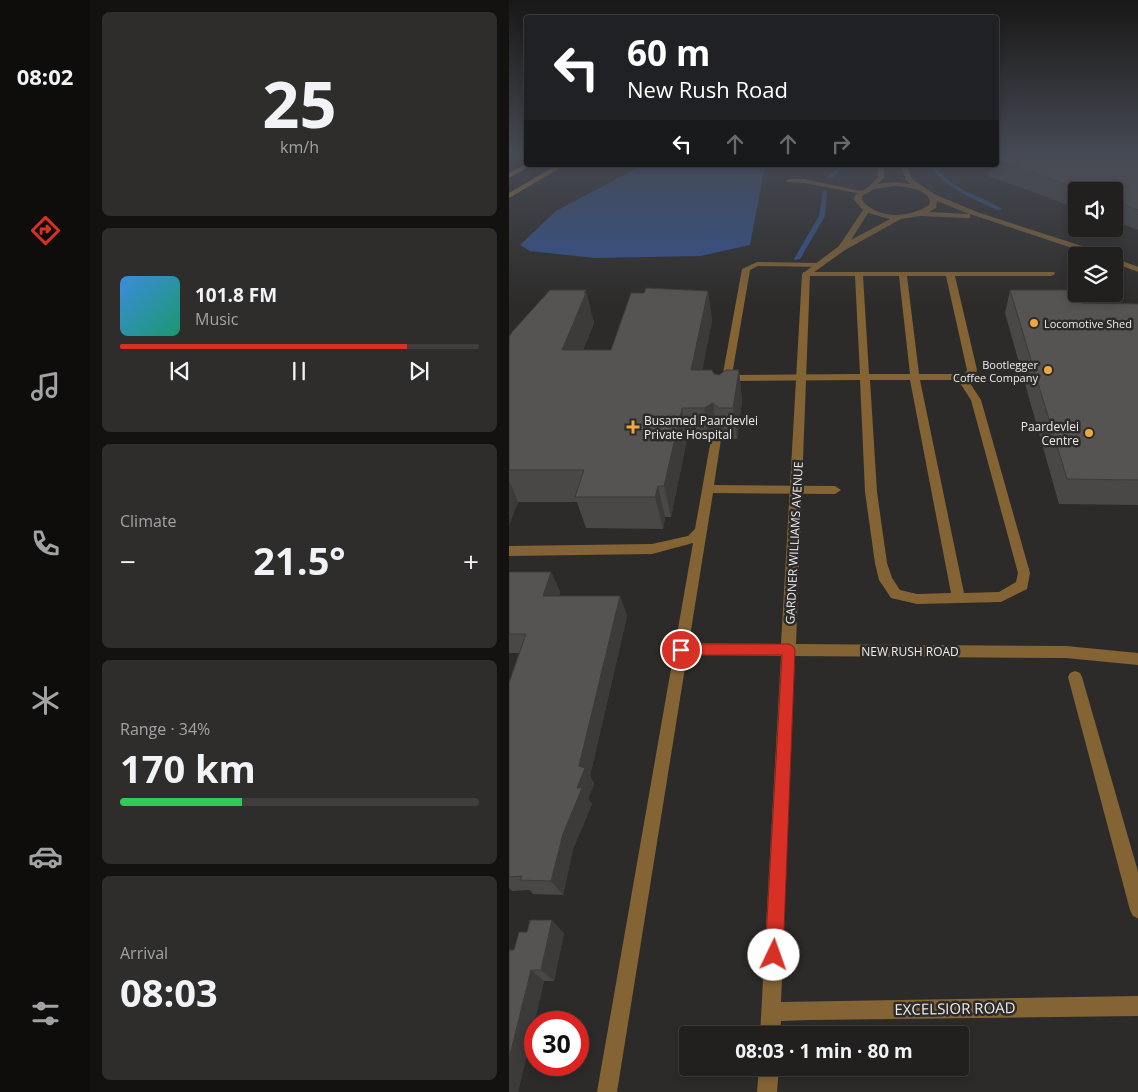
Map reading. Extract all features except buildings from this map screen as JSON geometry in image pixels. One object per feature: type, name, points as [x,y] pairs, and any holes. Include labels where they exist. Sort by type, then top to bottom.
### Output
[{"type":"street","points":[[862,205],[867,210],[887,216],[899,217],[921,214],[982,218]]},
{"type":"street","points":[[921,214],[933,205]]},
{"type":"street","points":[[953,205],[982,218],[1078,247]]},
{"type":"street","points":[[842,248],[867,210]]},
{"type":"street","points":[[806,274],[842,248],[899,217]]},
{"type":"street","points":[[724,393],[746,269],[757,264],[820,265]]},
{"type":"street","points":[[1123,264],[1138,270]]},
{"type":"street","points":[[806,274],[1051,274]]},
{"type":"street","name":"GARDNER WILLIAMS AVENUE","points":[[770,1026],[806,274]]},
{"type":"street","points":[[859,274],[863,378],[871,492],[881,563],[886,580],[896,594],[917,599],[1001,597],[1022,585],[1024,573],[976,400],[963,378]]},
{"type":"street","points":[[903,274],[915,378],[959,599]]},
{"type":"street","points":[[727,378],[963,378],[971,375],[972,370],[950,274]]},
{"type":"street","points":[[607,1092],[716,439]]},
{"type":"street","points":[[707,489],[835,490]]},
{"type":"street","points":[[509,551],[652,549],[680,543],[692,538],[701,531]]},
{"type":"street","name":"NEW RUSH ROAD","points":[[681,650],[1066,652],[1138,659]]},
{"type":"street","points":[[1075,677],[1138,910]]},
{"type":"street","name":"EXCELSIOR ROAD","points":[[771,1012],[1138,1006]]},
{"type":"street","points":[[767,1092],[768,1076]]},
{"type":"water","points":[[567,205],[758,205],[750,245],[700,256],[595,258],[530,251],[520,245],[556,211]]},
{"type":"waterway","points":[[797,259],[822,216],[823,205]]},
{"type":"waterway","points":[[990,205],[999,209]]},
{"type":"place","name":"Locomotive Shed","points":[[1034,323]]},
{"type":"place","name":"Bootlegger Coffee Company","points":[[1048,370]]},
{"type":"place","name":"Busamed Paardevlei Private Hospital","points":[[633,427]]},
{"type":"place","name":"Paardevlei Centre","points":[[1089,433]]},
{"type":"route","points":[[681,650],[789,650],[774,955]]}]
